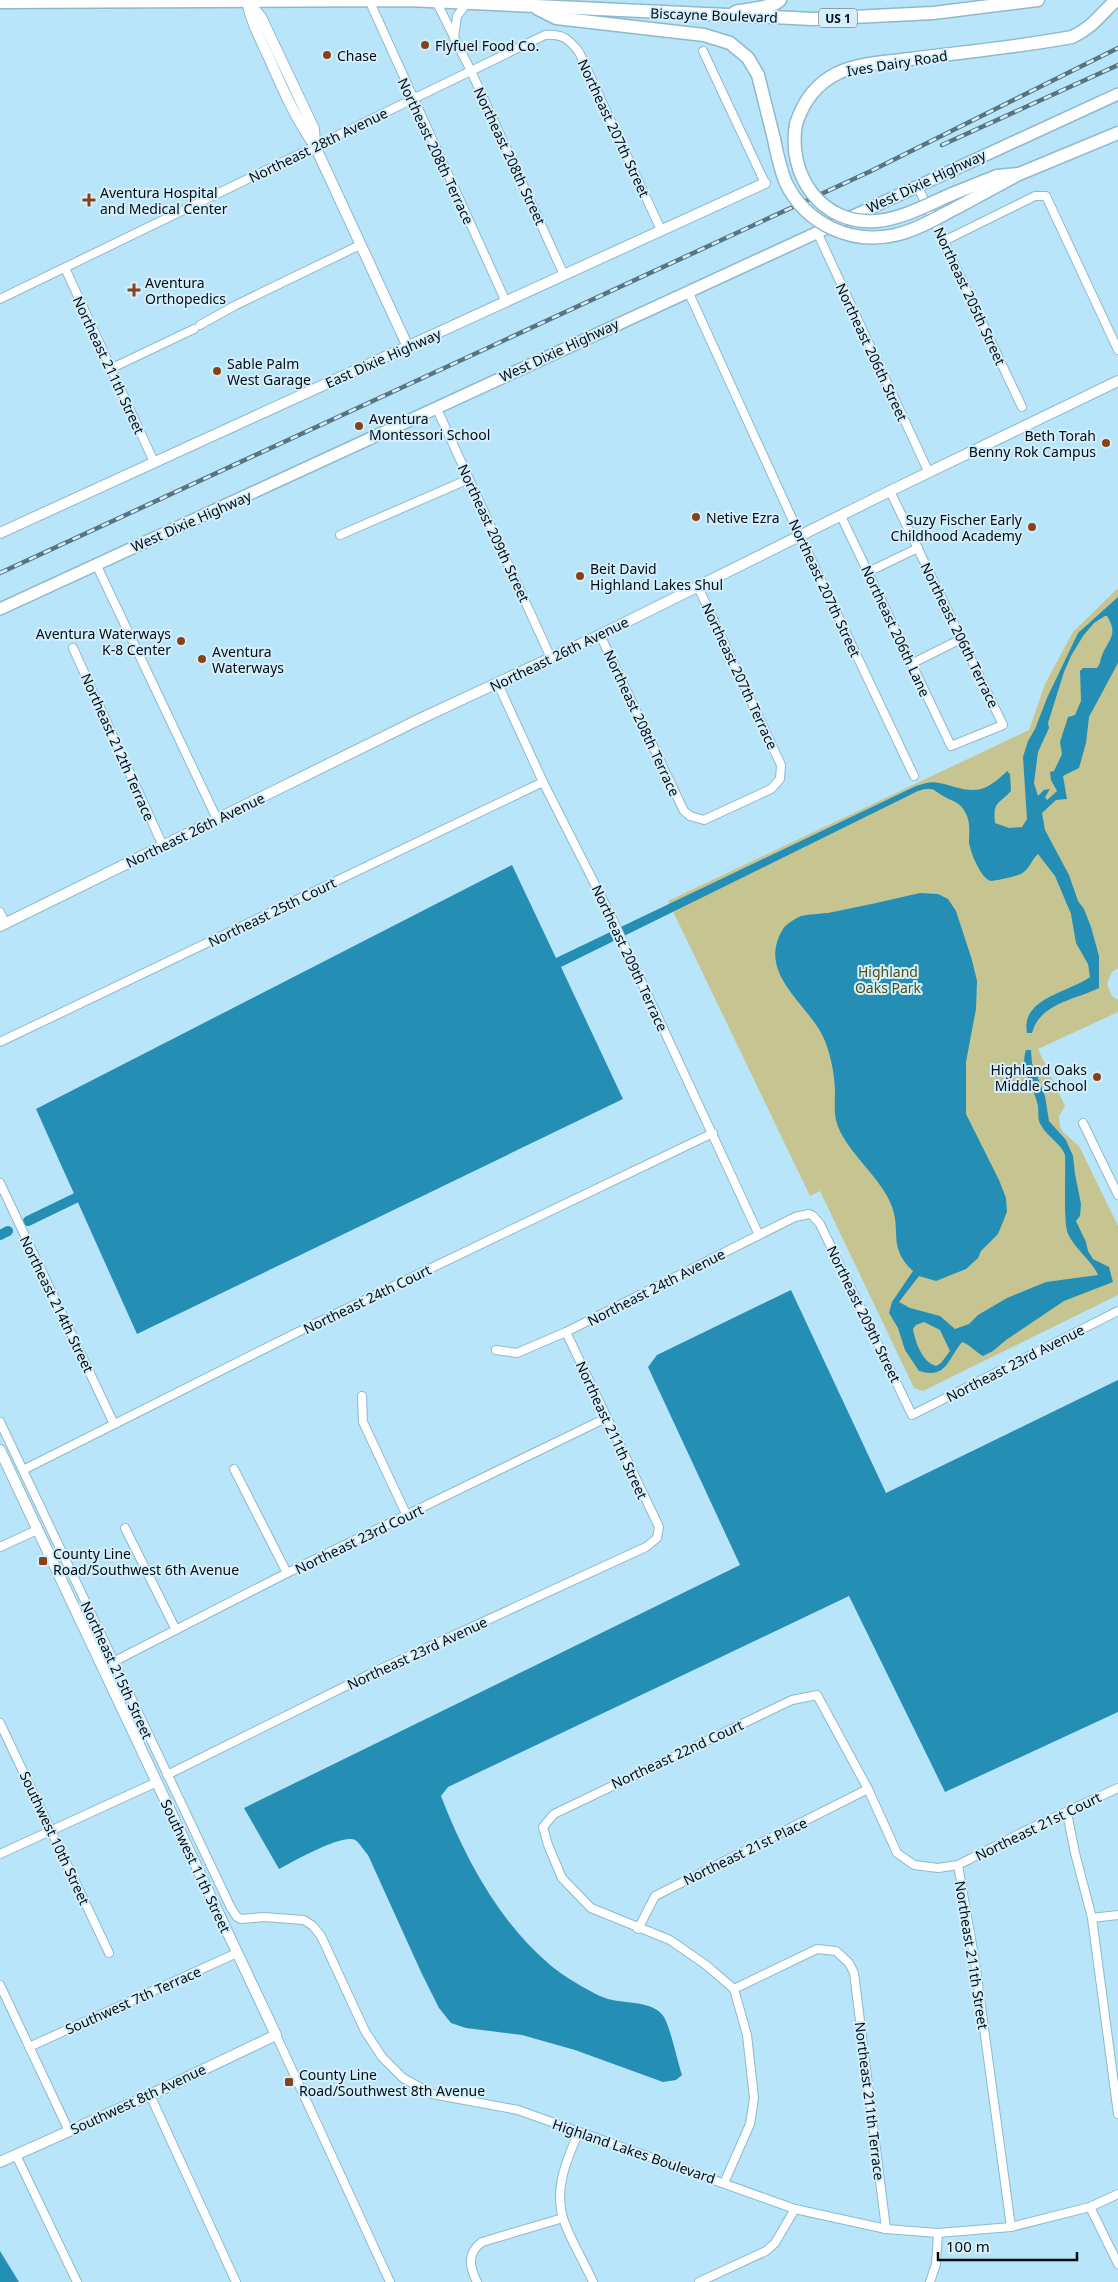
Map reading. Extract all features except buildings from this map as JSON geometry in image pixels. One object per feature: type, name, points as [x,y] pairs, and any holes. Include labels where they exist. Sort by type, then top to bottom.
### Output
[{"type":"main road","name":"Biscayne Boulevard","points":[[0,2],[436,0],[533,7],[813,19],[887,17],[978,9],[1038,0]]},
{"type":"main road","points":[[723,16],[755,7],[772,6],[780,0]]},
{"type":"main road","name":"Ives Dairy Road","points":[[1110,3],[1096,22],[1084,32],[1072,37],[845,70],[830,77],[816,89],[803,107],[796,124],[794,152],[802,179],[816,197],[840,214],[862,220],[884,220],[907,213],[997,176],[1019,174],[1118,133]]},
{"type":"main road","points":[[533,7],[556,18],[717,37],[730,43],[748,58],[761,87],[779,164],[792,193],[813,217],[838,231],[858,236],[888,236],[912,229],[1002,185],[1019,174]]},
{"type":"main road","name":"West Dixie Highway","points":[[0,609],[1118,94]]},
{"type":"street","name":"Northeast 208th Terrace","points":[[368,0],[506,302]]},
{"type":"street","name":"Northeast 208th Street","points":[[436,0],[471,71],[564,275]]},
{"type":"street","points":[[247,1],[260,17],[314,129],[315,146],[408,347]]},
{"type":"street","points":[[454,38],[457,16],[467,3]]},
{"type":"street","name":"Northeast 28th Avenue","points":[[0,300],[545,35],[557,34]]},
{"type":"street","name":"Northeast 207th Street","points":[[557,34],[570,40],[579,52],[661,230]]},
{"type":"street","points":[[703,52],[765,182]]},
{"type":"street","name":"East Dixie Highway","points":[[0,533],[765,182]]},
{"type":"street","name":"Northeast 205th Street","points":[[918,185],[1022,407]]},
{"type":"street","points":[[944,241],[1035,196],[1044,195],[1052,205],[1118,350]]},
{"type":"street","name":"Northeast 206th Street","points":[[816,232],[929,472]]},
{"type":"street","points":[[110,369],[197,327],[241,302],[360,245]]},
{"type":"street","name":"Northeast 211th Street","points":[[65,268],[154,462]]},
{"type":"street","name":"Northeast 207th Street","points":[[688,291],[800,536],[914,776]]},
{"type":"street","name":"Northeast 26th Avenue","points":[[3,925],[420,719],[600,635],[890,491],[1118,381]]},
{"type":"street","name":"Northeast 209th Street","points":[[436,407],[551,658]]},
{"type":"street","points":[[340,535],[469,479]]},
{"type":"street","name":"Northeast 206th Terrace","points":[[890,491],[1003,725],[951,746]]},
{"type":"street","name":"Northeast 206th Lane","points":[[841,516],[951,746]]},
{"type":"street","points":[[868,572],[918,548]]},
{"type":"street","points":[[96,564],[217,819]]},
{"type":"street","name":"Northeast 207th Terrace","points":[[684,811],[690,816],[704,820],[771,789],[780,779],[781,764],[698,587]]},
{"type":"street","name":"Northeast 208th Terrace","points":[[600,635],[684,811]]},
{"type":"street","points":[[911,664],[961,639]]},
{"type":"street","name":"Northeast 212th Terrace","points":[[73,648],[163,846]]},
{"type":"street","name":"Northeast 209th Terrace","points":[[498,684],[543,782],[616,928],[759,1234]]},
{"type":"street","name":"Northeast 25th Court","points":[[0,1042],[543,782]]},
{"type":"street","points":[[0,912],[3,925]]},
{"type":"street","points":[[1083,1123],[1118,1195]]},
{"type":"street","name":"Northeast 24th Court","points":[[22,1470],[302,1330],[713,1133]]},
{"type":"street","name":"Northeast 214th Street","points":[[0,1183],[114,1424]]},
{"type":"street","name":"Northeast 24th Avenue","points":[[496,1350],[517,1353],[566,1332],[795,1217],[804,1214],[814,1216]]},
{"type":"street","name":"Northeast 209th Street","points":[[814,1216],[827,1236],[912,1415]]},
{"type":"street","name":"Northeast 23rd Avenue","points":[[912,1415],[1118,1311]]},
{"type":"street","name":"Northeast 211th Street","points":[[566,1332],[659,1527]]},
{"type":"street","points":[[362,1396],[363,1422],[407,1516]]},
{"type":"street","name":"Northeast 23rd Court","points":[[113,1662],[287,1573],[606,1418]]},
{"type":"street","name":"Northeast 215th Street","points":[[0,1422],[236,1917]]},
{"type":"street","name":"Southwest 11th Street","points":[[0,1450],[238,1953],[390,2282]]},
{"type":"street","points":[[234,1469],[287,1573]]},
{"type":"street","name":"Northeast 23rd Avenue","points":[[167,1775],[372,1673],[646,1546],[657,1538],[659,1527]]},
{"type":"street","points":[[125,1528],[176,1630]]},
{"type":"street","points":[[0,1546],[37,1530]]},
{"type":"street","name":"Northeast 211th Street","points":[[818,1694],[868,1789],[896,1853],[914,1865],[938,1868],[958,1865],[975,1962],[1012,2227]]},
{"type":"street","name":"Northeast 22nd Court","points":[[638,1929],[591,1908],[562,1878],[548,1845],[544,1827],[554,1814],[577,1802],[792,1700],[818,1694]]},
{"type":"street","name":"Southwest 10th Street","points":[[0,1723],[109,1953]]},
{"type":"street","points":[[0,1854],[157,1782]]},
{"type":"street","name":"Northeast 21st Court","points":[[958,1865],[1027,1830],[1068,1813],[1118,1788]]},
{"type":"street","name":"Northeast 21st Place","points":[[638,1929],[655,1896],[771,1840],[868,1789]]},
{"type":"street","points":[[1068,1813],[1075,1853],[1092,1918],[1118,2114]]},
{"type":"street","points":[[1092,1918],[1118,1914]]},
{"type":"street","name":"Highland Lakes Boulevard","points":[[236,1917],[241,1919],[264,1917],[304,1920],[314,1926],[321,1936],[364,2031],[382,2057],[403,2078],[432,2094],[518,2110],[795,2209],[886,2230],[938,2233],[1012,2227],[1090,2207],[1118,2194]]},
{"type":"street","points":[[638,1929],[670,1940],[706,1965],[734,1988],[747,2035],[754,2098],[750,2124],[724,2183]]},
{"type":"street","name":"Northeast 211th Terrace","points":[[734,1988],[816,1949],[836,1951],[849,1963],[854,1973],[886,2230]]},
{"type":"street","name":"Southwest 7th Terrace","points":[[29,2047],[238,1953]]},
{"type":"street","points":[[0,1985],[69,2131]]},
{"type":"street","name":"Southwest 8th Avenue","points":[[0,2162],[150,2095],[276,2035]]},
{"type":"street","points":[[150,2095],[236,2282]]},
{"type":"street","points":[[579,2132],[566,2160],[561,2190],[563,2218],[593,2282]]},
{"type":"street","points":[[16,2155],[77,2282]]},
{"type":"street","points":[[1090,2207],[1118,2264]]},
{"type":"street","points":[[698,2282],[766,2251],[775,2243],[795,2209]]},
{"type":"street","points":[[477,2282],[471,2270],[470,2258],[473,2248],[482,2242],[563,2218]]},
{"type":"street","points":[[930,2282],[936,2264],[938,2233]]},
{"type":"green space","name":"Highland Oaks Park","points":[[1118,588],[1118,968],[1112,972],[1107,984],[1112,996],[1118,1000],[1118,1012],[1038,1049],[1065,1106],[1059,1116],[1060,1127],[1079,1146],[1118,1226],[1118,1295],[923,1391],[914,1388],[820,1191],[810,1196],[668,901],[1029,730],[1045,684],[1073,632]]},
{"type":"water","points":[[1118,597],[1118,663],[1089,717],[1086,743],[1079,768],[1063,776],[1067,799],[1056,800],[1042,813],[1045,830],[1069,875],[1078,901],[1084,909],[1091,927],[1099,956],[1099,988],[1050,1009],[1036,1023],[1032,1033],[1027,1033],[1027,1021],[1031,1012],[1039,1004],[1090,977],[1088,964],[1076,943],[1071,914],[1055,876],[1038,854],[1021,874],[994,881],[987,879],[971,852],[969,823],[961,806],[933,790],[918,791],[561,967],[623,1099],[137,1334],[36,1109],[512,865],[556,958],[921,784],[936,782],[976,790],[992,784],[1007,771],[1010,774],[1011,791],[997,804],[995,823],[1009,828],[1022,827],[1027,819],[1023,757],[1047,698],[1078,633]],"holes":[[[1107,616],[1112,627],[1112,636],[1097,668],[1083,668],[1080,671],[1081,701],[1075,715],[1068,717],[1060,742],[1062,754],[1054,771],[1050,772],[1051,780],[1057,791],[1047,800],[1045,797],[1050,789],[1044,790],[1038,796],[1034,783],[1038,752],[1049,728],[1048,723],[1064,672],[1083,636],[1094,623]]]},
{"type":"water","points":[[920,893],[938,894],[948,899],[956,911],[972,960],[977,981],[976,1009],[966,1062],[966,1114],[999,1180],[1006,1198],[1007,1212],[998,1234],[966,1269],[936,1281],[919,1276],[899,1302],[910,1308],[940,1316],[955,1329],[969,1324],[978,1315],[1007,1298],[1046,1282],[1098,1275],[1075,1245],[1066,1228],[1065,1155],[1040,1123],[1038,1106],[1024,1065],[1026,1050],[1031,1050],[1032,1063],[1045,1096],[1049,1121],[1066,1140],[1073,1156],[1081,1204],[1080,1216],[1076,1221],[1088,1251],[1093,1259],[1109,1267],[1113,1282],[1064,1301],[983,1356],[962,1342],[941,1370],[928,1373],[919,1371],[905,1350],[898,1328],[889,1313],[892,1302],[913,1271],[905,1262],[897,1245],[894,1212],[884,1191],[840,1131],[835,1116],[833,1071],[825,1041],[818,1028],[788,989],[780,975],[776,961],[776,946],[783,929],[801,916],[828,913]],"holes":[[[924,1322],[940,1330],[950,1351],[941,1363],[936,1366],[923,1356],[917,1345],[913,1329],[916,1325]]]},
{"type":"water","points":[[791,1290],[886,1493],[1118,1380],[1118,1712],[945,1792],[849,1596],[448,1787],[441,1796],[472,1864],[485,1887],[514,1928],[549,1964],[586,1989],[608,1999],[646,2005],[659,2012],[664,2017],[669,2029],[682,2075],[676,2080],[663,2082],[575,2050],[522,2035],[466,2028],[451,2023],[439,2008],[368,1855],[359,1843],[349,1839],[329,1844],[279,1869],[244,1808],[740,1565],[648,1367],[657,1355]]},
{"type":"water","points":[[0,2251],[19,2282],[0,2282]]},
{"type":"waterway","points":[[28,1221],[88,1192]]},
{"type":"waterway","points":[[0,1235],[8,1231]]},
{"type":"railway","points":[[0,573],[871,171],[1118,48]]},
{"type":"railway","points":[[942,145],[1118,65]]},
{"type":"place","name":"Flyfuel Food Co.","points":[[425,45]]},
{"type":"place","name":"Chase","points":[[327,55]]},
{"type":"place","name":"Aventura Hospital and Medical Center","points":[[89,200]]},
{"type":"place","name":"Aventura Orthopedics","points":[[134,290]]},
{"type":"place","name":"Sable Palm West Garage","points":[[217,371]]},
{"type":"place","name":"Aventura Montessori School","points":[[359,426]]},
{"type":"place","name":"Beth Torah Benny Rok Campus","points":[[1106,443]]},
{"type":"place","name":"Netive Ezra","points":[[696,517]]},
{"type":"place","name":"Suzy Fischer Early Childhood Academy","points":[[1032,527]]},
{"type":"place","name":"Beit David Highland Lakes Shul","points":[[580,576]]},
{"type":"place","name":"Aventura Waterways K-8 Center","points":[[181,641]]},
{"type":"place","name":"Aventura Waterways","points":[[202,659]]},
{"type":"place","name":"Highland Oaks Middle School","points":[[1097,1077]]},
{"type":"place","name":"County Line Road/Southwest 6th Avenue","points":[[43,1561]]},
{"type":"place","name":"County Line Road/Southwest 8th Avenue","points":[[289,2082]]}]
